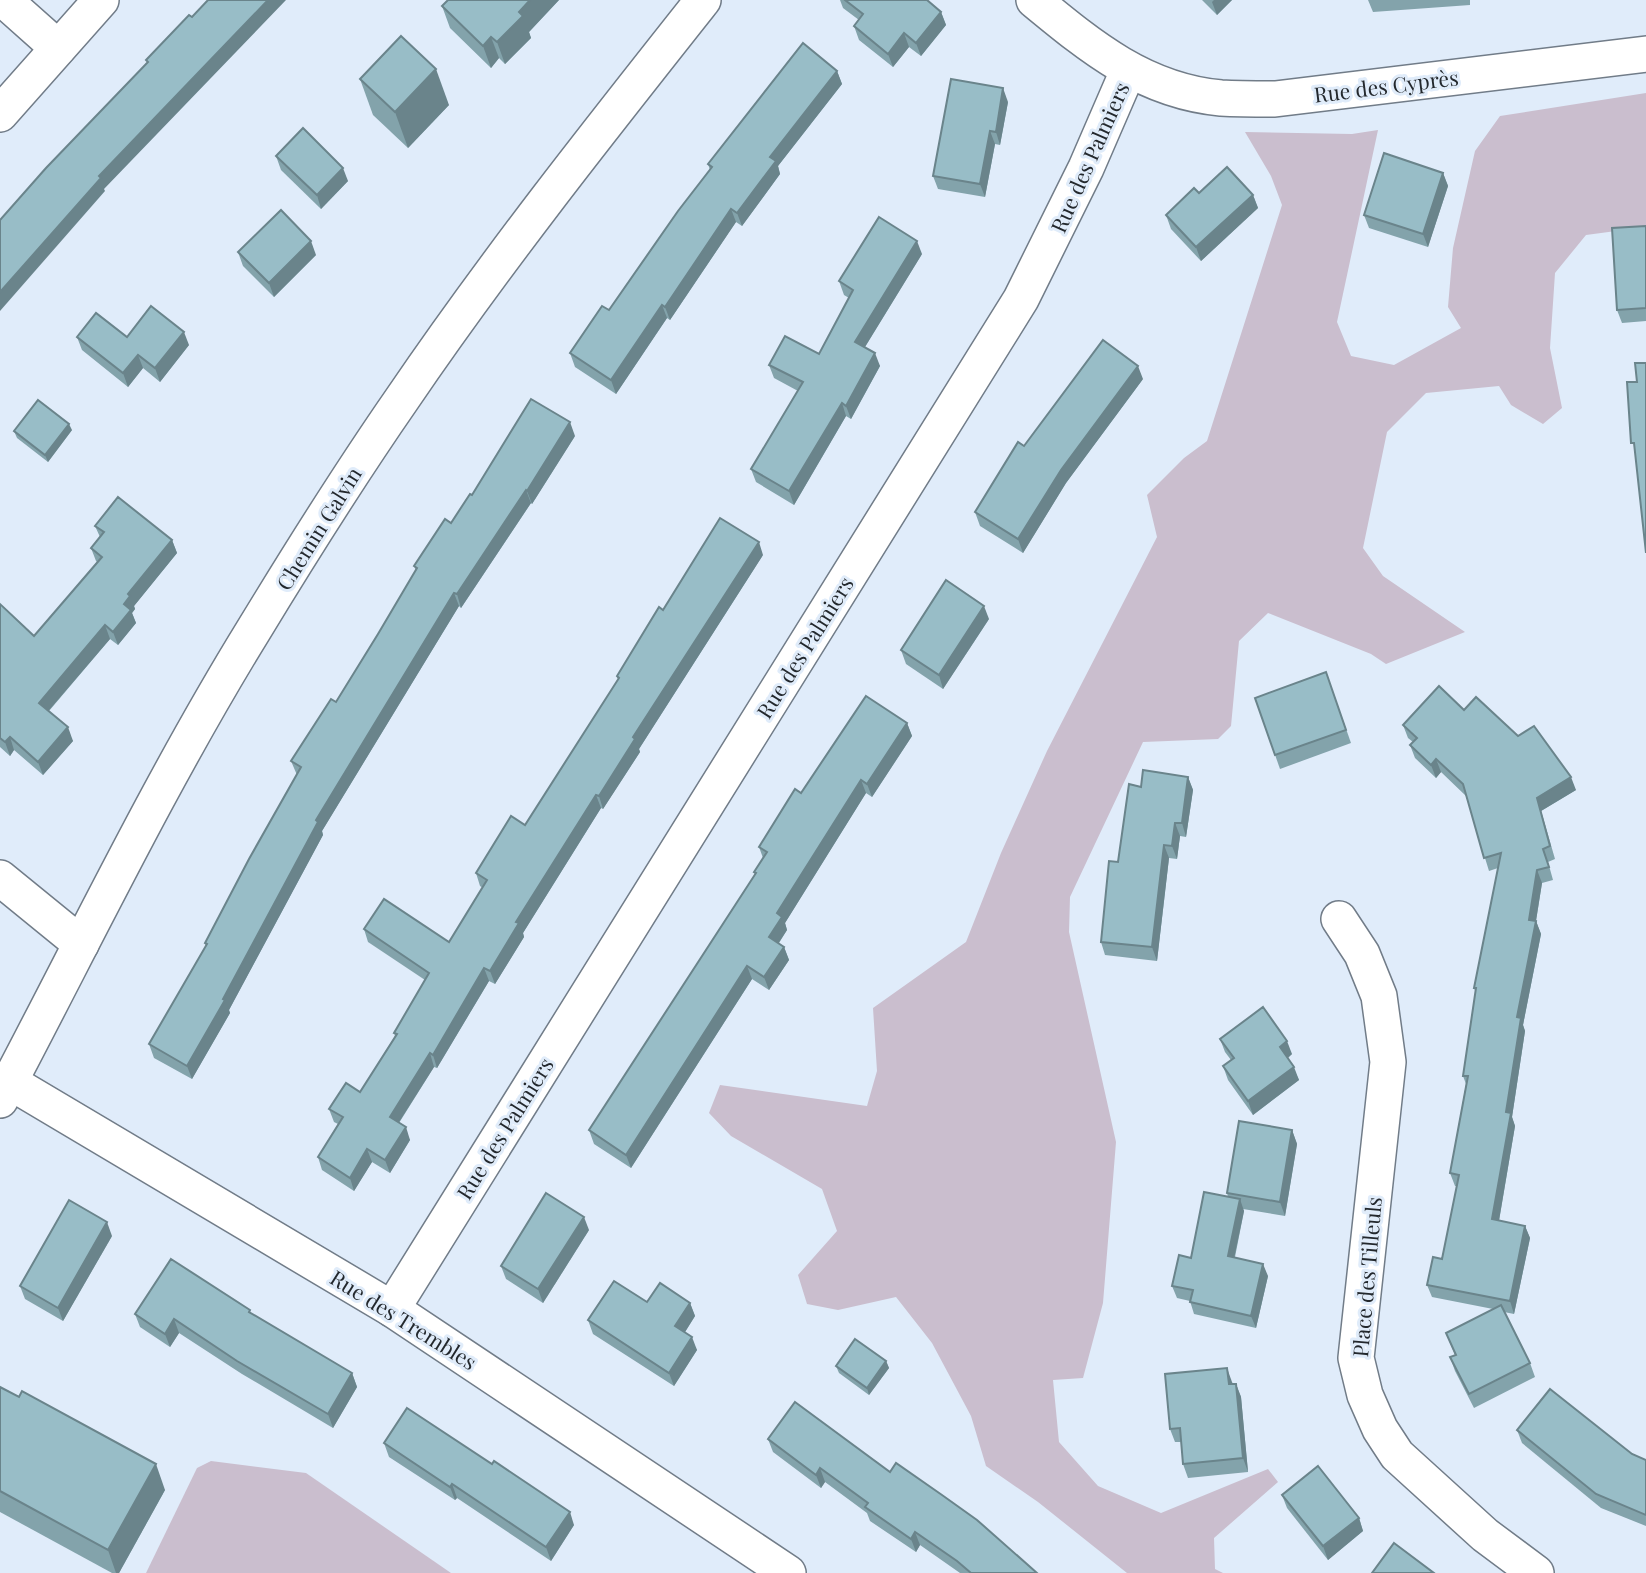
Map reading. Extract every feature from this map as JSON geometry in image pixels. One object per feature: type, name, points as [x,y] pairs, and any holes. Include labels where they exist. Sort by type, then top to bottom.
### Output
[{"type":"street","points":[[4,0],[58,48]]},
{"type":"street","points":[[0,114],[101,0]]},
{"type":"street","name":"Chemin Galvin","points":[[5,1091],[129,851],[251,633],[346,482],[475,296],[582,152],[703,0]]},
{"type":"street","name":"Rue des Palmiers","points":[[392,1309],[1021,299],[1086,168],[1128,71],[1084,42],[1034,0]]},
{"type":"street","name":"Rue des Cyprès","points":[[1128,71],[1170,88],[1220,98],[1275,99],[1646,54]]},
{"type":"street","points":[[0,878],[81,944]]},
{"type":"street","name":"Place des Tilleuls","points":[[1339,919],[1362,954],[1379,996],[1388,1062],[1356,1358],[1365,1395],[1380,1429],[1397,1455],[1485,1535],[1536,1573]]},
{"type":"street","name":"Rue des Trembles","points":[[5,1091],[392,1309],[788,1573]]},
{"type":"shaded area","points":[[1646,93],[1646,227],[1586,235],[1555,273],[1550,348],[1562,408],[1543,424],[1511,405],[1499,386],[1426,393],[1387,432],[1363,548],[1383,576],[1465,632],[1386,664],[1371,654],[1268,613],[1239,641],[1231,726],[1218,739],[1143,742],[1070,897],[1069,932],[1116,1142],[1103,1303],[1083,1378],[1053,1380],[1059,1442],[1098,1486],[1161,1513],[1268,1469],[1278,1482],[1214,1538],[1215,1569],[1223,1573],[1127,1573],[1038,1502],[986,1466],[971,1416],[932,1343],[896,1297],[838,1310],[807,1304],[798,1275],[837,1231],[822,1189],[731,1136],[709,1113],[720,1085],[867,1106],[877,1071],[873,1008],[966,942],[1001,853],[1047,751],[1157,537],[1147,495],[1184,458],[1207,441],[1282,205],[1271,176],[1245,132],[1352,134],[1378,130],[1337,322],[1351,356],[1394,365],[1461,328],[1448,307],[1453,248],[1475,151],[1500,116]]},
{"type":"shaded area","points":[[211,1461],[306,1473],[451,1573],[146,1573],[197,1468]]},
{"type":"building","points":[[208,0],[268,0],[99,176],[101,178],[0,292],[0,220],[148,62],[146,60],[189,15],[192,17]]},
{"type":"building","points":[[448,0],[530,0],[519,12],[523,16],[497,42],[491,37],[483,46],[442,6]]},
{"type":"building","points":[[845,0],[927,0],[941,12],[916,43],[904,33],[888,54],[854,26],[863,14]]},
{"type":"building","points":[[401,36],[436,69],[395,112],[360,79]]},
{"type":"building","points":[[803,43],[837,71],[770,157],[776,161],[737,213],[731,209],[665,307],[662,305],[611,380],[570,353],[602,306],[609,310],[712,167],[708,164]]},
{"type":"building","points":[[951,79],[1003,88],[996,132],[990,131],[980,184],[933,176]]},
{"type":"building","points":[[303,128],[343,168],[317,195],[276,156]]},
{"type":"building","points":[[1384,153],[1443,173],[1423,234],[1364,215]]},
{"type":"building","points":[[1227,167],[1253,195],[1196,247],[1166,215],[1194,188],[1199,193]]},
{"type":"building","points":[[281,210],[311,241],[269,283],[238,252]]},
{"type":"building","points":[[879,217],[917,241],[855,342],[875,353],[846,406],[842,403],[789,491],[751,469],[803,382],[769,365],[785,336],[819,354],[853,290],[839,281]]},
{"type":"building","points":[[1646,226],[1646,308],[1617,310],[1612,228]]},
{"type":"building","points":[[151,306],[184,332],[155,368],[138,355],[123,373],[77,337],[96,313],[127,337]]},
{"type":"building","points":[[1103,340],[1138,366],[1061,470],[1018,539],[975,512],[1018,442],[1024,446]]},
{"type":"building","points":[[1635,363],[1646,363],[1646,553],[1634,443],[1631,443],[1627,382],[1637,382]]},
{"type":"building","points":[[531,399],[570,422],[527,491],[457,594],[454,593],[316,820],[318,822],[223,999],[225,1000],[187,1066],[149,1044],[207,944],[205,943],[249,859],[301,767],[291,761],[331,699],[336,702],[417,568],[414,566],[445,519],[451,523],[470,494],[472,495]]},
{"type":"building","points":[[38,400],[69,424],[45,455],[14,431]]},
{"type":"building","points":[[118,497],[172,540],[128,594],[130,596],[124,604],[131,610],[113,632],[105,625],[39,703],[68,727],[38,762],[10,737],[5,742],[0,738],[0,604],[34,636],[102,557],[91,548],[104,532],[95,526]]},
{"type":"building","points":[[720,518],[759,542],[516,922],[519,923],[490,971],[484,968],[433,1055],[430,1053],[390,1117],[406,1127],[385,1160],[367,1149],[350,1178],[318,1157],[343,1117],[329,1109],[346,1083],[360,1092],[397,1034],[394,1033],[429,973],[364,929],[384,899],[449,942],[487,880],[476,873],[511,816],[525,825],[619,678],[617,676],[659,607],[663,610]]},
{"type":"building","points":[[946,580],[984,606],[939,675],[901,650]]},
{"type":"building","points":[[1326,672],[1346,730],[1275,755],[1255,698]]},
{"type":"building","points":[[1439,686],[1464,710],[1476,697],[1518,736],[1534,726],[1571,777],[1537,798],[1550,846],[1543,849],[1549,867],[1537,870],[1529,920],[1536,921],[1517,1017],[1521,1018],[1506,1112],[1511,1113],[1492,1219],[1525,1226],[1510,1301],[1427,1285],[1433,1257],[1442,1259],[1459,1175],[1450,1173],[1468,1076],[1463,1076],[1474,988],[1501,853],[1484,858],[1463,784],[1436,759],[1431,765],[1410,745],[1417,738],[1403,725]]},
{"type":"building","points":[[866,696],[907,723],[867,784],[861,780],[777,913],[782,917],[769,937],[784,947],[764,977],[747,966],[626,1155],[589,1130],[756,873],[754,872],[767,852],[759,847],[795,789],[801,793]]},
{"type":"building","points":[[1143,770],[1188,777],[1182,823],[1175,823],[1172,846],[1164,845],[1152,947],[1101,942],[1109,861],[1118,862],[1129,784],[1141,787]]},
{"type":"building","points":[[1263,1007],[1287,1041],[1280,1047],[1294,1067],[1248,1101],[1223,1066],[1234,1058],[1220,1039]]},
{"type":"building","points":[[1239,1121],[1292,1130],[1280,1202],[1227,1193]]},
{"type":"building","points":[[1204,1192],[1240,1199],[1228,1256],[1263,1264],[1251,1316],[1190,1302],[1193,1290],[1172,1286],[1179,1255],[1191,1258]]},
{"type":"building","points":[[546,1193],[584,1217],[538,1289],[501,1266]]},
{"type":"building","points":[[69,1200],[107,1222],[58,1308],[20,1286]]},
{"type":"building","points":[[171,1259],[250,1310],[249,1312],[352,1373],[328,1414],[237,1361],[174,1319],[165,1334],[135,1314]]},
{"type":"building","points":[[614,1281],[647,1302],[660,1283],[690,1303],[675,1326],[692,1337],[669,1373],[588,1320]]},
{"type":"building","points":[[1501,1305],[1530,1363],[1469,1394],[1450,1357],[1456,1355],[1446,1333]]},
{"type":"building","points":[[855,1339],[886,1361],[867,1388],[836,1366]]},
{"type":"building","points":[[1227,1368],[1229,1384],[1236,1384],[1243,1458],[1183,1464],[1180,1428],[1170,1429],[1165,1374]]},
{"type":"building","points":[[0,1387],[19,1397],[22,1391],[156,1464],[108,1550],[0,1491]]},
{"type":"building","points":[[1550,1389],[1632,1454],[1646,1460],[1646,1515],[1596,1494],[1517,1430]]},
{"type":"building","points":[[795,1402],[890,1472],[896,1463],[942,1495],[977,1520],[1037,1573],[971,1573],[915,1532],[911,1539],[865,1507],[868,1503],[820,1468],[816,1475],[768,1439]]},
{"type":"building","points":[[407,1408],[492,1464],[494,1461],[570,1512],[546,1547],[452,1484],[450,1487],[384,1443]]},
{"type":"building","points":[[1318,1466],[1359,1518],[1323,1546],[1282,1495]]},
{"type":"building","points":[[1394,1543],[1434,1573],[1372,1573]]}]
